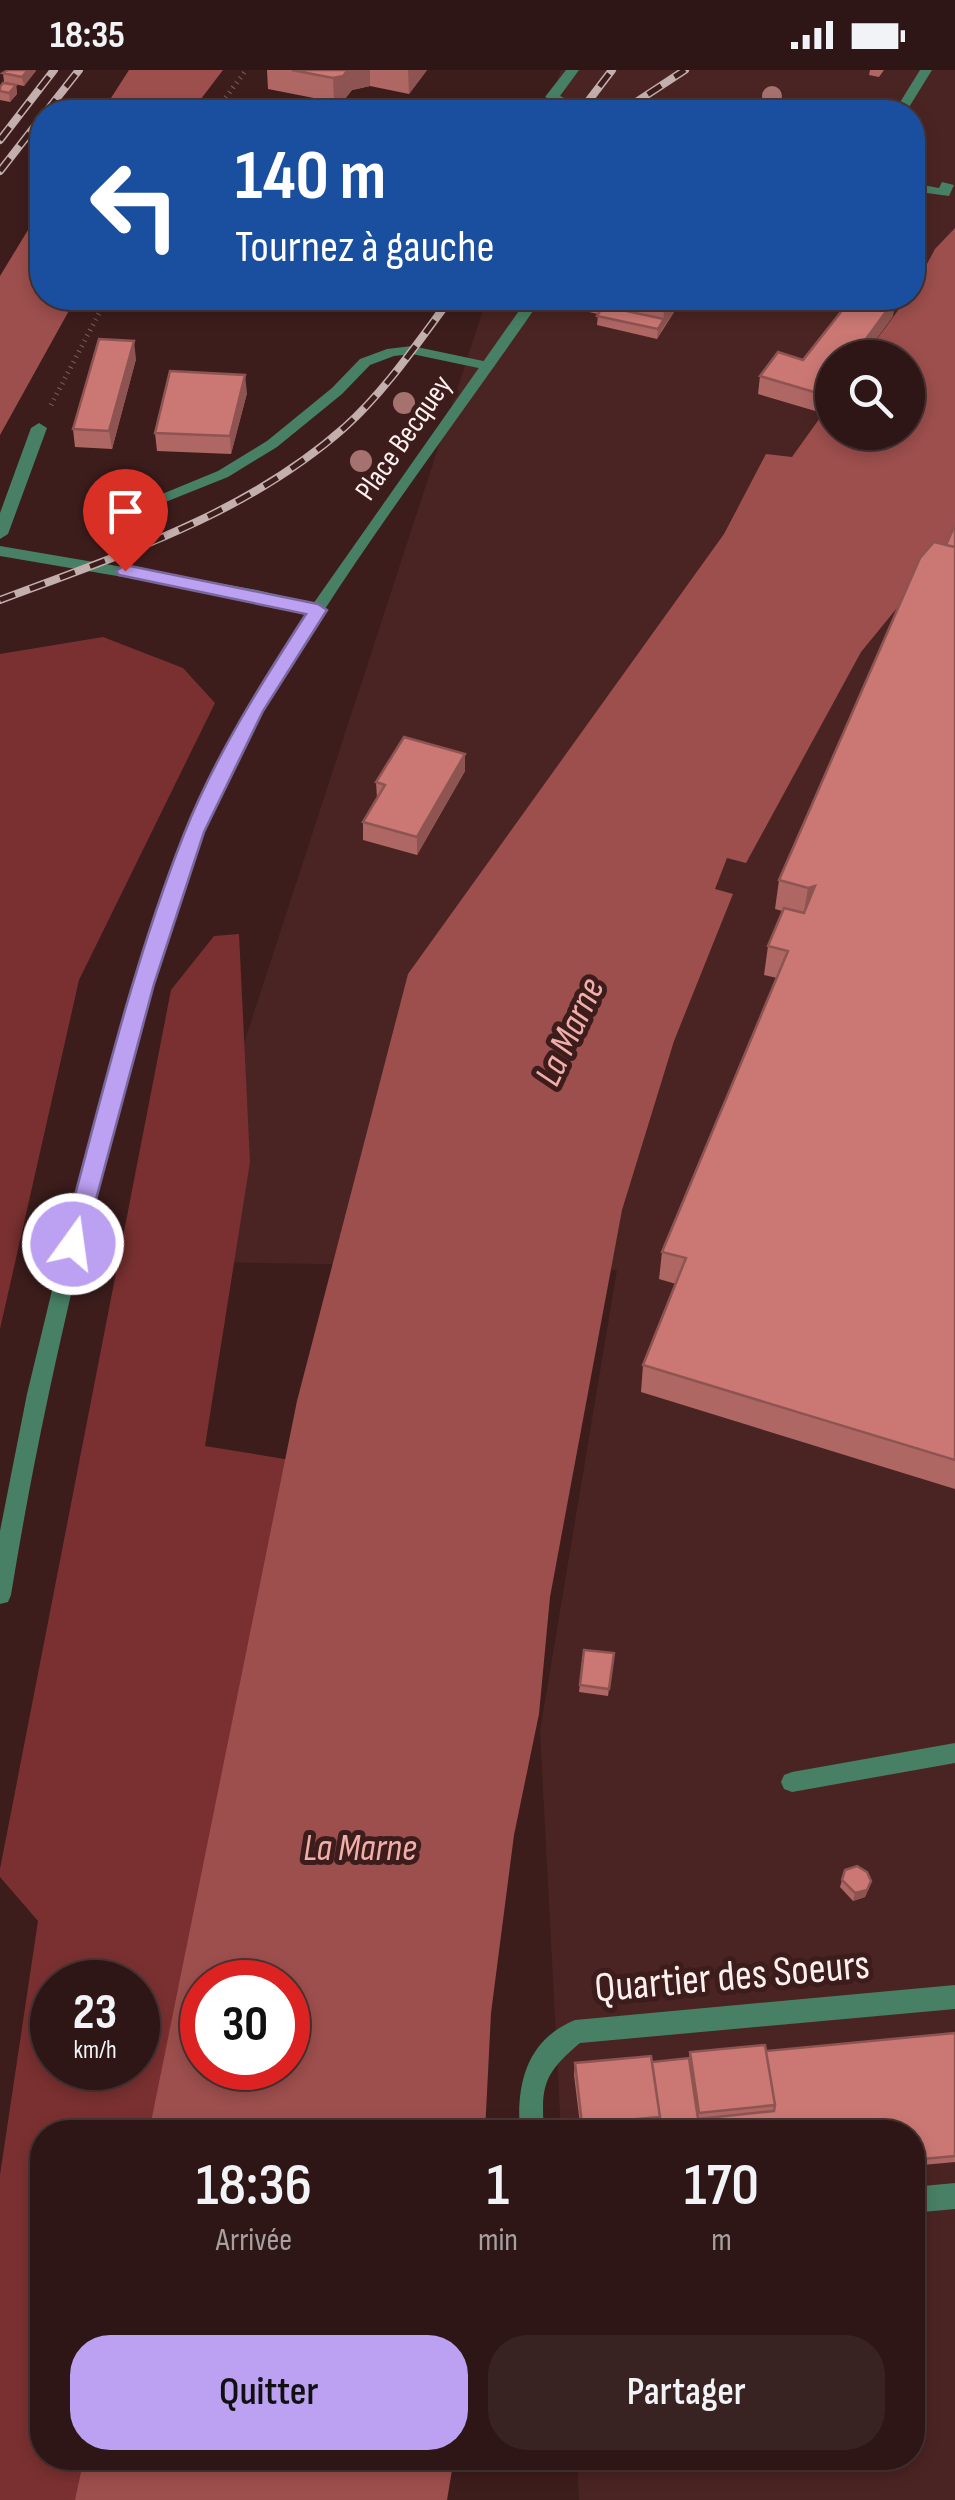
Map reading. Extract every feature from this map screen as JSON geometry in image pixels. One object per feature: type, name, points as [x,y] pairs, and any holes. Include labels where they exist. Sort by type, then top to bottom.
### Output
[{"type":"street","points":[[559,100],[552,97],[572,70]]},
{"type":"street","points":[[907,100],[926,70]]},
{"type":"street","name":"Place Becquey","points":[[0,1595],[65,1274],[99,1139],[169,903],[220,774],[254,711],[318,610],[527,310]]},
{"type":"street","points":[[107,520],[222,474],[272,444],[337,391],[365,362],[392,352],[412,350],[488,366]]},
{"type":"street","points":[[0,534],[39,428]]},
{"type":"street","points":[[0,551],[238,592],[318,610]]},
{"type":"street","points":[[792,1782],[955,1753]]},
{"type":"street","name":"Quartier des Soeurs","points":[[531,2120],[528,2097],[541,2058],[574,2032],[955,1997]]},
{"type":"street","points":[[925,2199],[955,2196]]},
{"type":"path","points":[[224,100],[246,70]]},
{"type":"path","points":[[39,428],[101,310]]},
{"type":"shaded area","points":[[561,70],[955,70],[955,2500],[579,2500],[578,2470],[925,2470],[925,2120],[560,2120],[540,1731],[617,1270],[173,1261],[483,310],[925,310],[925,100],[551,100]]},
{"type":"shaded area","points":[[103,637],[183,668],[215,703],[79,980],[0,1329],[0,654]]},
{"type":"shaded area","points":[[239,934],[250,1162],[205,1446],[321,1465],[207,1960],[180,1960],[180,2090],[199,2090],[195,2120],[30,2120],[30,2470],[128,2470],[122,2500],[0,2500],[0,2175],[30,1974],[30,2090],[160,2090],[160,1960],[32,1960],[38,1921],[0,1877],[171,990],[214,936]]},
{"type":"water","points":[[129,70],[223,70],[200,100],[110,100]]},
{"type":"water","points":[[30,227],[30,310],[69,310],[0,435],[0,276]]},
{"type":"water","name":"La Marne","points":[[955,228],[955,537],[861,652],[746,863],[727,858],[715,889],[733,894],[674,1041],[622,1210],[550,1597],[539,1714],[514,1835],[491,2013],[486,2120],[151,2120],[180,1979],[180,2090],[310,2090],[310,1960],[184,1960],[297,1401],[408,974],[724,534],[766,454],[792,457],[815,425],[815,450],[925,450],[925,340],[876,340],[898,310],[925,310],[925,268],[935,249]]},
{"type":"water","points":[[81,2470],[452,2470],[447,2500],[75,2500]]},
{"type":"building","points":[[28,70],[22,77],[3,73]]},
{"type":"building","points":[[292,70],[348,70],[333,78]]},
{"type":"building","points":[[3,83],[16,85],[9,93],[0,91]]},
{"type":"building","points":[[601,310],[622,310],[664,319],[658,329],[597,316]]},
{"type":"building","points":[[843,310],[887,310],[865,340],[819,340]]},
{"type":"building","points":[[99,339],[134,341],[109,431],[73,429]]},
{"type":"building","points":[[815,345],[815,392],[760,376],[778,352],[803,360]]},
{"type":"building","points":[[170,371],[245,375],[230,436],[155,433]]},
{"type":"building","points":[[955,525],[955,547],[946,545]]},
{"type":"building","points":[[934,542],[955,547],[955,1460],[643,1365],[686,1258],[662,1252],[788,951],[768,946],[784,908],[804,913],[815,886],[808,888],[779,880],[920,558]]},
{"type":"building","points":[[404,737],[465,754],[417,837],[363,822],[385,785],[376,782]]},
{"type":"building","points":[[584,1650],[614,1653],[609,1689],[580,1685]]},
{"type":"building","points":[[857,1866],[867,1872],[871,1881],[867,1890],[855,1893],[842,1880],[845,1870]]},
{"type":"building","points":[[955,2033],[955,2156],[925,2159],[925,2120],[660,2120],[652,2062],[689,2058],[698,2119],[774,2111],[766,2051]]},
{"type":"building","points":[[765,2045],[775,2105],[699,2113],[690,2052]]},
{"type":"building","points":[[651,2056],[660,2117],[582,2120],[575,2063]]},
{"type":"railway","points":[[31,100],[54,70]]},
{"type":"railway","points":[[55,100],[79,70]]},
{"type":"railway","points":[[589,100],[612,70]]},
{"type":"railway","points":[[639,100],[685,70]]},
{"type":"railway","points":[[0,140],[30,101]]},
{"type":"railway","points":[[0,171],[30,132]]},
{"type":"railway","points":[[0,600],[181,529],[267,484],[307,458],[374,397],[442,310]]},
{"type":"route","points":[[73,1244],[143,984],[194,832],[254,711],[318,610],[125,571]]}]
